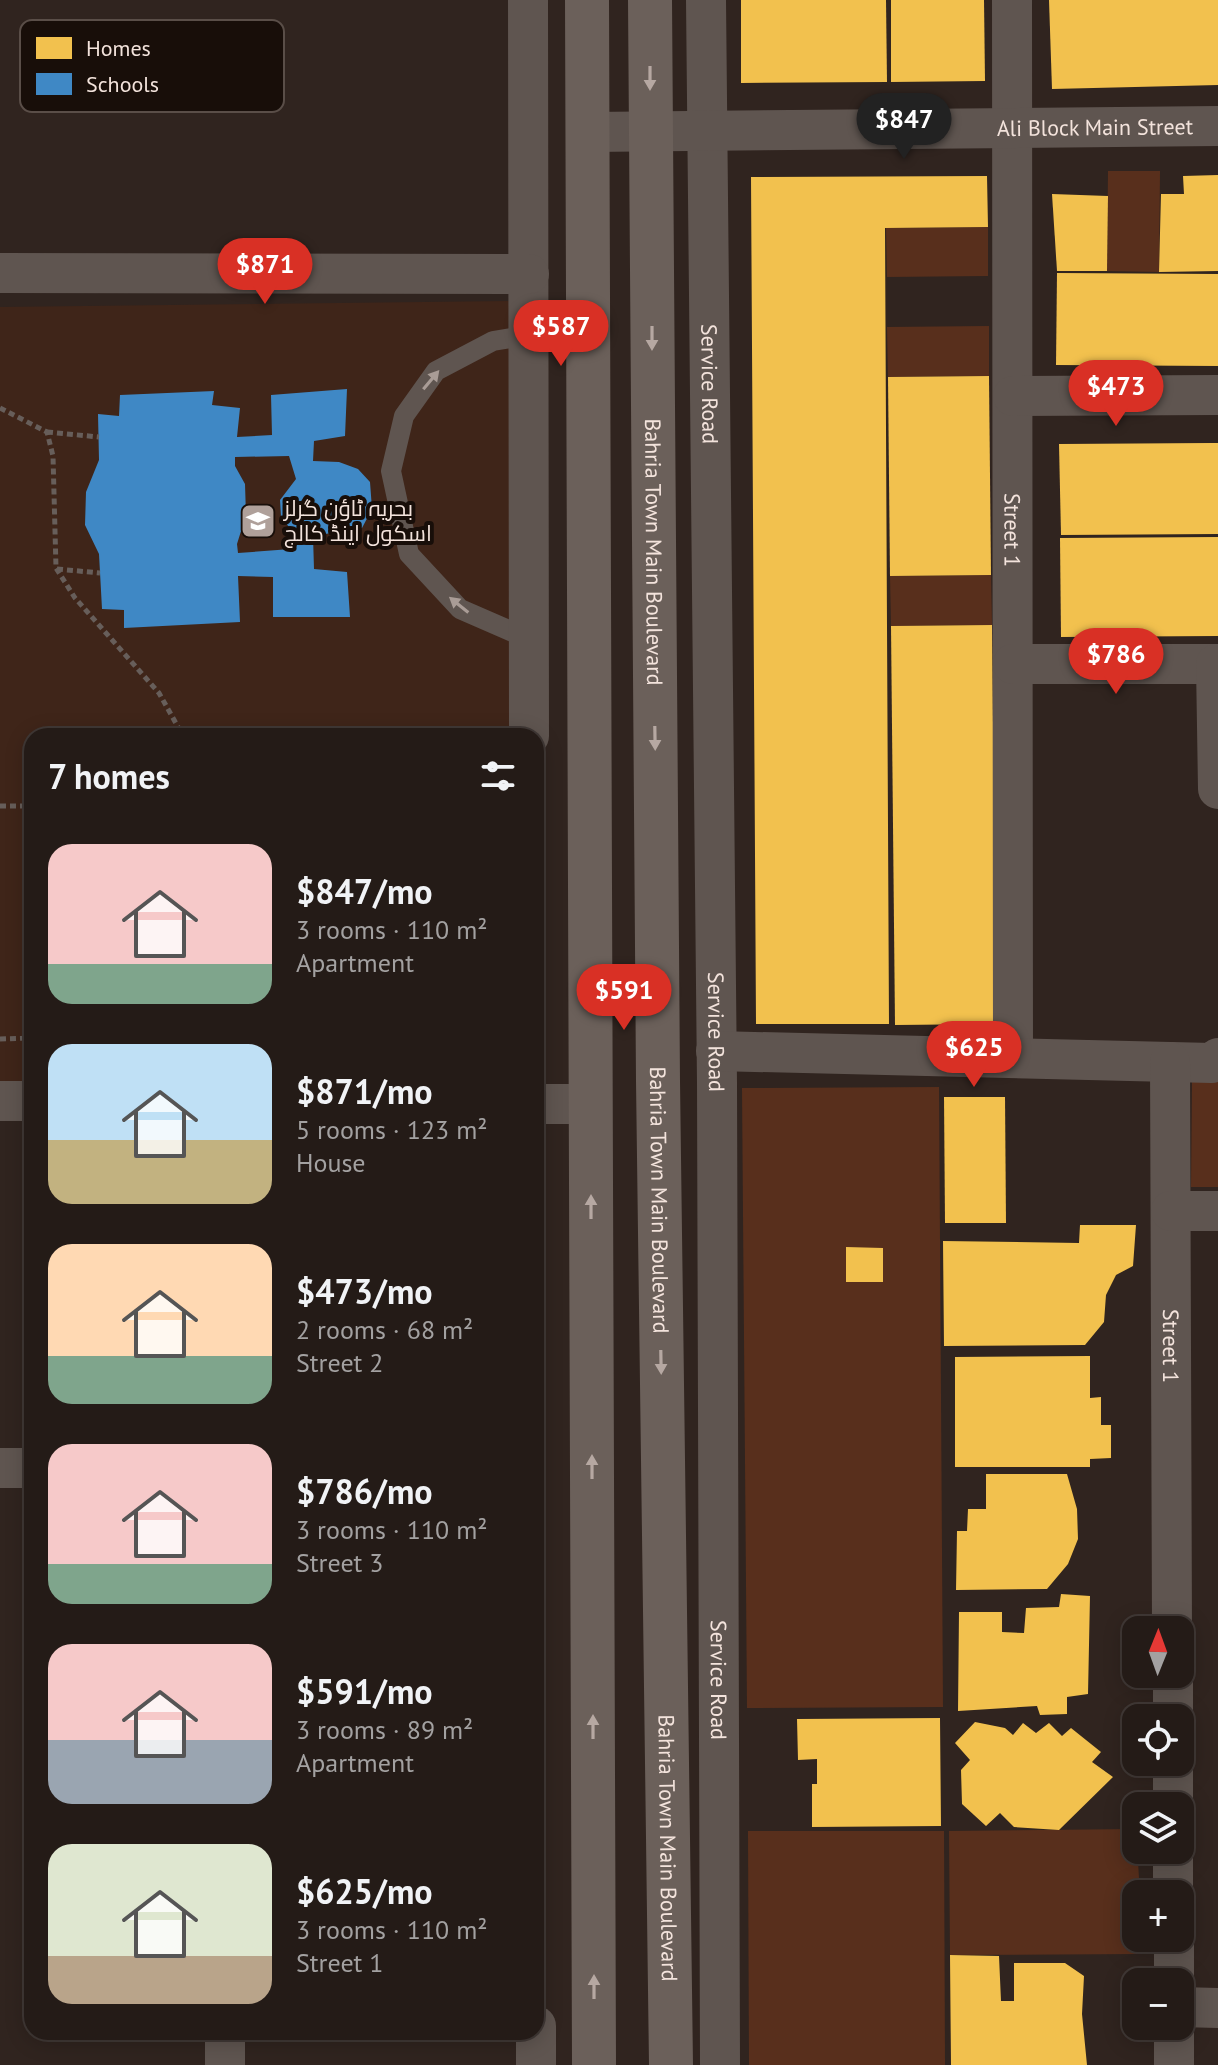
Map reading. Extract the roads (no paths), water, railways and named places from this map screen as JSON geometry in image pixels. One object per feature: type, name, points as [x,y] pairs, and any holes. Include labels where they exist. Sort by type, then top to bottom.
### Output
[{"type":"main road","points":[[587,0],[594,2065]]},
{"type":"main road","name":"Bahria Town Main Boulevard","points":[[650,0],[658,1081],[671,2065]]},
{"type":"street","points":[[528,0],[529,728]]},
{"type":"street","name":"Service Road","points":[[706,0],[717,1067],[720,2065]]},
{"type":"street","name":"Street 1","points":[[1012,0],[1013,1058]]},
{"type":"street","name":"Ali Block Main Street","points":[[589,132],[1218,126]]},
{"type":"street","points":[[0,273],[529,274]]},
{"type":"street","points":[[1013,396],[1218,395]]},
{"type":"street","points":[[1013,664],[1217,664],[1218,789]]},
{"type":"street","points":[[658,1081],[717,1067],[1013,1058],[1212,1063],[1218,1058]]},
{"type":"street","name":"Street 1","points":[[1170,1062],[1172,1616]]},
{"type":"street","points":[[0,1101],[24,1101]]},
{"type":"street","points":[[544,1104],[591,1104]]},
{"type":"street","points":[[1171,1211],[1218,1211]]},
{"type":"street","points":[[0,1468],[24,1468]]},
{"type":"street","points":[[1194,2007],[1218,2008]]},
{"type":"street","points":[[225,2040],[225,2065]]},
{"type":"street","points":[[536,2040],[536,2065]]},
{"type":"street","points":[[1174,2040],[1174,2065]]},
{"type":"lane","points":[[529,341],[511,338],[493,341],[436,371],[404,416],[391,471],[409,554],[460,609],[529,639]]},
{"type":"place","name":"بحریہ ٹاؤن گرلز اسکول اینڈ کالج","points":[[258,521]]}]
